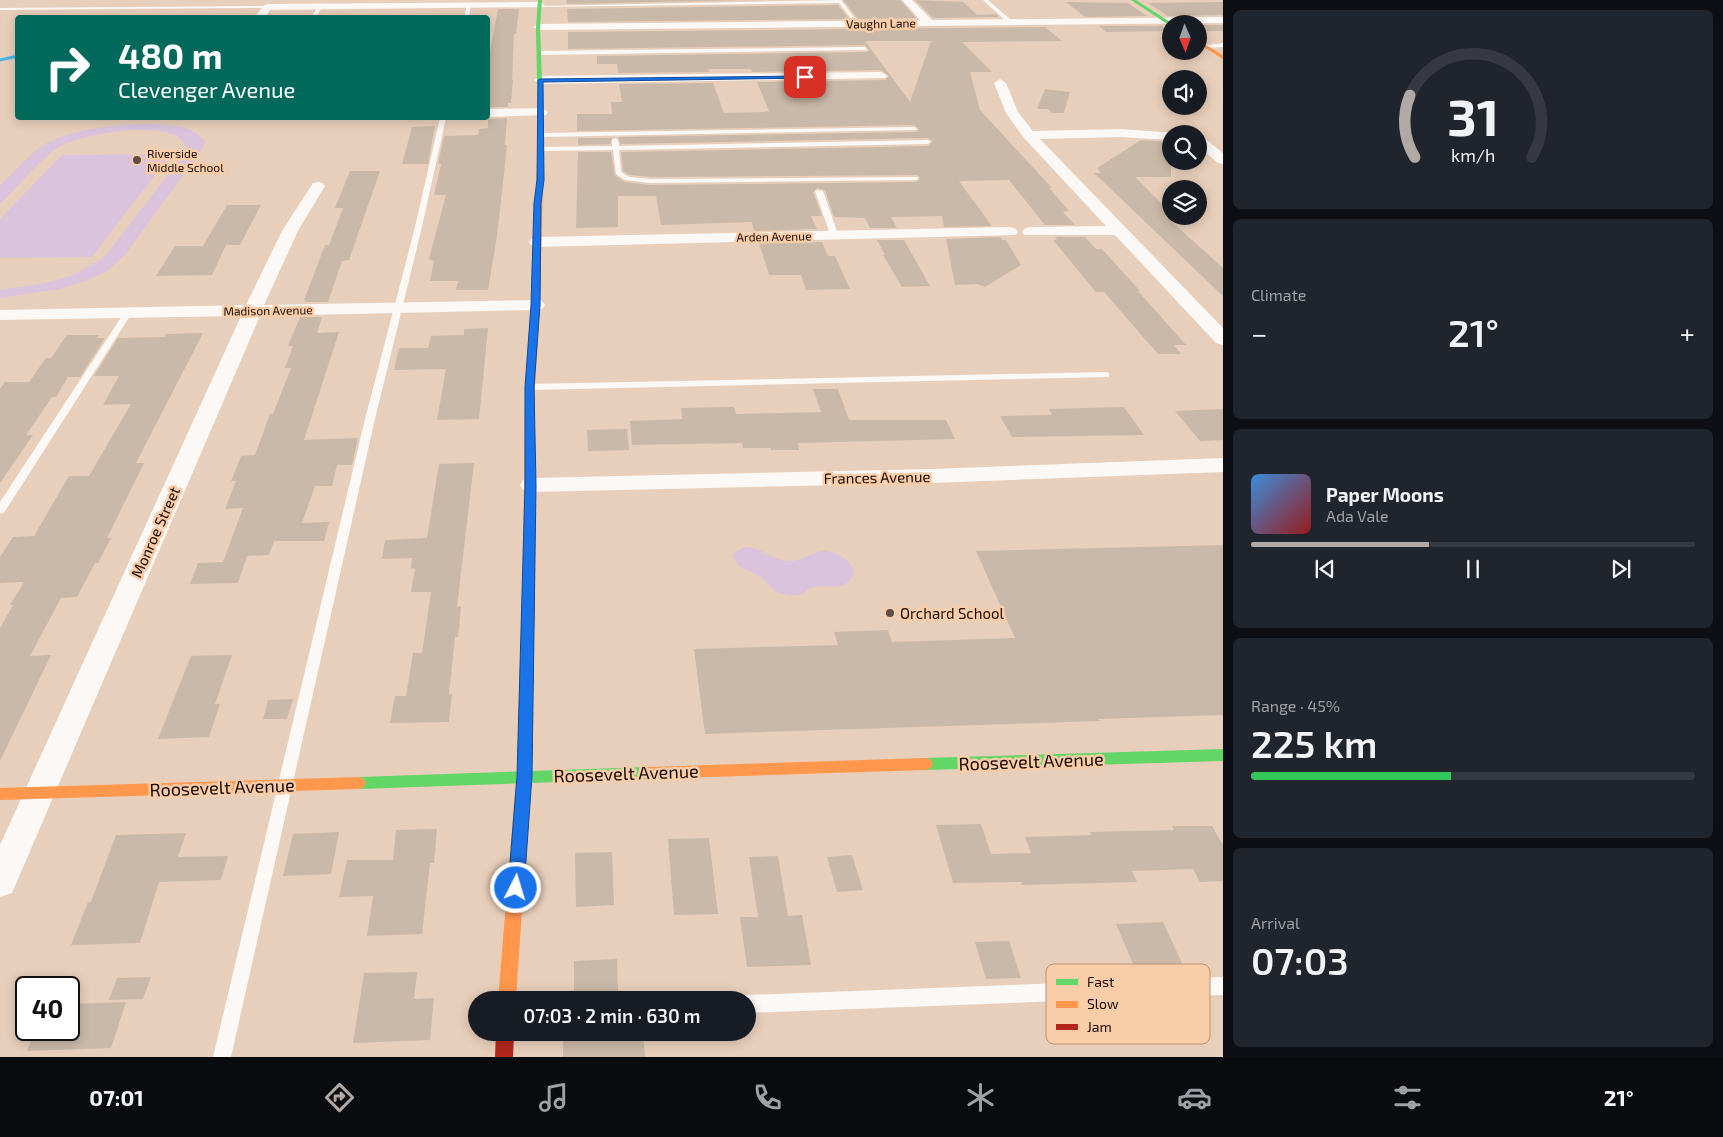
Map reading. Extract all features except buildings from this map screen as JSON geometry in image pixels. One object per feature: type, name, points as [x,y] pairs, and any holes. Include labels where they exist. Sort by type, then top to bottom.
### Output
[{"type":"street","points":[[907,0],[929,23]]},
{"type":"street","points":[[1133,0],[1162,18]]},
{"type":"street","points":[[261,15],[267,8],[323,3],[386,3],[397,6],[452,3],[469,6],[540,4],[538,27],[542,112],[536,305],[530,387],[531,485],[525,776],[508,991]]},
{"type":"street","points":[[393,15],[397,6]]},
{"type":"street","name":"Vaughn Lane","points":[[1208,21],[1223,20]]},
{"type":"street","name":"Vaughn Lane","points":[[538,27],[1162,22]]},
{"type":"street","points":[[1208,48],[1223,57]]},
{"type":"street","points":[[540,80],[881,76]]},
{"type":"street","points":[[1000,83],[1012,113],[1029,135],[1223,339]]},
{"type":"street","points":[[490,113],[542,112]]},
{"type":"street","points":[[1029,135],[1120,133],[1162,135]]},
{"type":"street","points":[[1207,138],[1215,138]]},
{"type":"street","points":[[1207,146],[1223,160]]},
{"type":"street","name":"Monroe Street","points":[[0,882],[253,310],[290,231],[318,186]]},
{"type":"street","points":[[1030,232],[1119,230]]},
{"type":"street","name":"Arden Avenue","points":[[537,242],[834,234],[1010,232]]},
{"type":"street","name":"Madison Avenue","points":[[0,315],[536,305]]},
{"type":"street","name":"Frances Avenue","points":[[531,485],[931,476],[1223,465]]},
{"type":"street","name":"Roosevelt Avenue","points":[[0,794],[1223,755]]},
{"type":"street","points":[[504,1057],[505,1041]]},
{"type":"lane","points":[[984,0],[1010,22]]},
{"type":"lane","points":[[540,4],[839,1],[858,24]]},
{"type":"lane","points":[[315,15],[323,3]]},
{"type":"lane","points":[[467,15],[469,6]]},
{"type":"lane","points":[[216,13],[221,8]]},
{"type":"lane","points":[[0,9],[267,8]]},
{"type":"lane","points":[[1208,44],[1223,45]]},
{"type":"lane","points":[[539,53],[865,49]]},
{"type":"lane","points":[[222,1057],[397,307],[430,186],[443,120]]},
{"type":"lane","points":[[541,134],[914,129]]},
{"type":"lane","points":[[614,134],[618,173],[627,179],[650,181],[916,178]]},
{"type":"lane","points":[[541,149],[928,142]]},
{"type":"lane","points":[[819,191],[834,234]]},
{"type":"lane","points":[[0,510],[128,312]]},
{"type":"lane","points":[[530,387],[1106,375]]},
{"type":"lane","points":[[1210,986],[1223,986]]},
{"type":"lane","points":[[756,1004],[1046,993]]},
{"type":"shaded area","points":[[151,124],[187,129],[205,141],[203,148],[125,255],[107,271],[86,281],[59,289],[0,298],[0,289],[30,286],[53,281],[70,276],[100,260],[107,254],[186,151],[186,146],[178,137],[164,132],[146,130],[126,130],[86,137],[70,142],[52,152],[0,204],[0,186],[39,148],[63,136],[93,129]]},
{"type":"shaded area","points":[[171,154],[92,257],[0,258],[0,219],[62,155]]},
{"type":"shaded area","points":[[743,547],[750,547],[777,559],[790,561],[795,561],[821,551],[831,552],[848,562],[854,572],[852,578],[843,585],[813,587],[799,595],[787,595],[777,592],[760,577],[736,563],[733,554]]},
{"type":"waterway","points":[[0,60],[15,57]]},
{"type":"traffic: fast","points":[[540,0],[538,27],[541,137]]},
{"type":"traffic: fast","points":[[1133,0],[1162,18]]},
{"type":"traffic: fast","points":[[926,764],[1223,755]]},
{"type":"traffic: fast","points":[[359,783],[648,773]]},
{"type":"traffic: slow","points":[[1208,48],[1223,57]]},
{"type":"traffic: slow","points":[[529,569],[530,387],[536,305],[541,137]]},
{"type":"traffic: slow","points":[[508,991],[525,756]]},
{"type":"traffic: slow","points":[[648,773],[926,764]]},
{"type":"traffic: slow","points":[[0,794],[359,783]]},
{"type":"traffic: jam","points":[[525,756],[529,569]]},
{"type":"traffic: jam","points":[[504,1057],[505,1041]]},
{"type":"place","name":"Riverside Middle School","points":[[137,160]]},
{"type":"place","name":"Orchard School","points":[[890,613]]},
{"type":"route","points":[[516,888],[525,776],[531,485],[530,387],[536,305],[542,112],[540,80],[805,77]]}]
